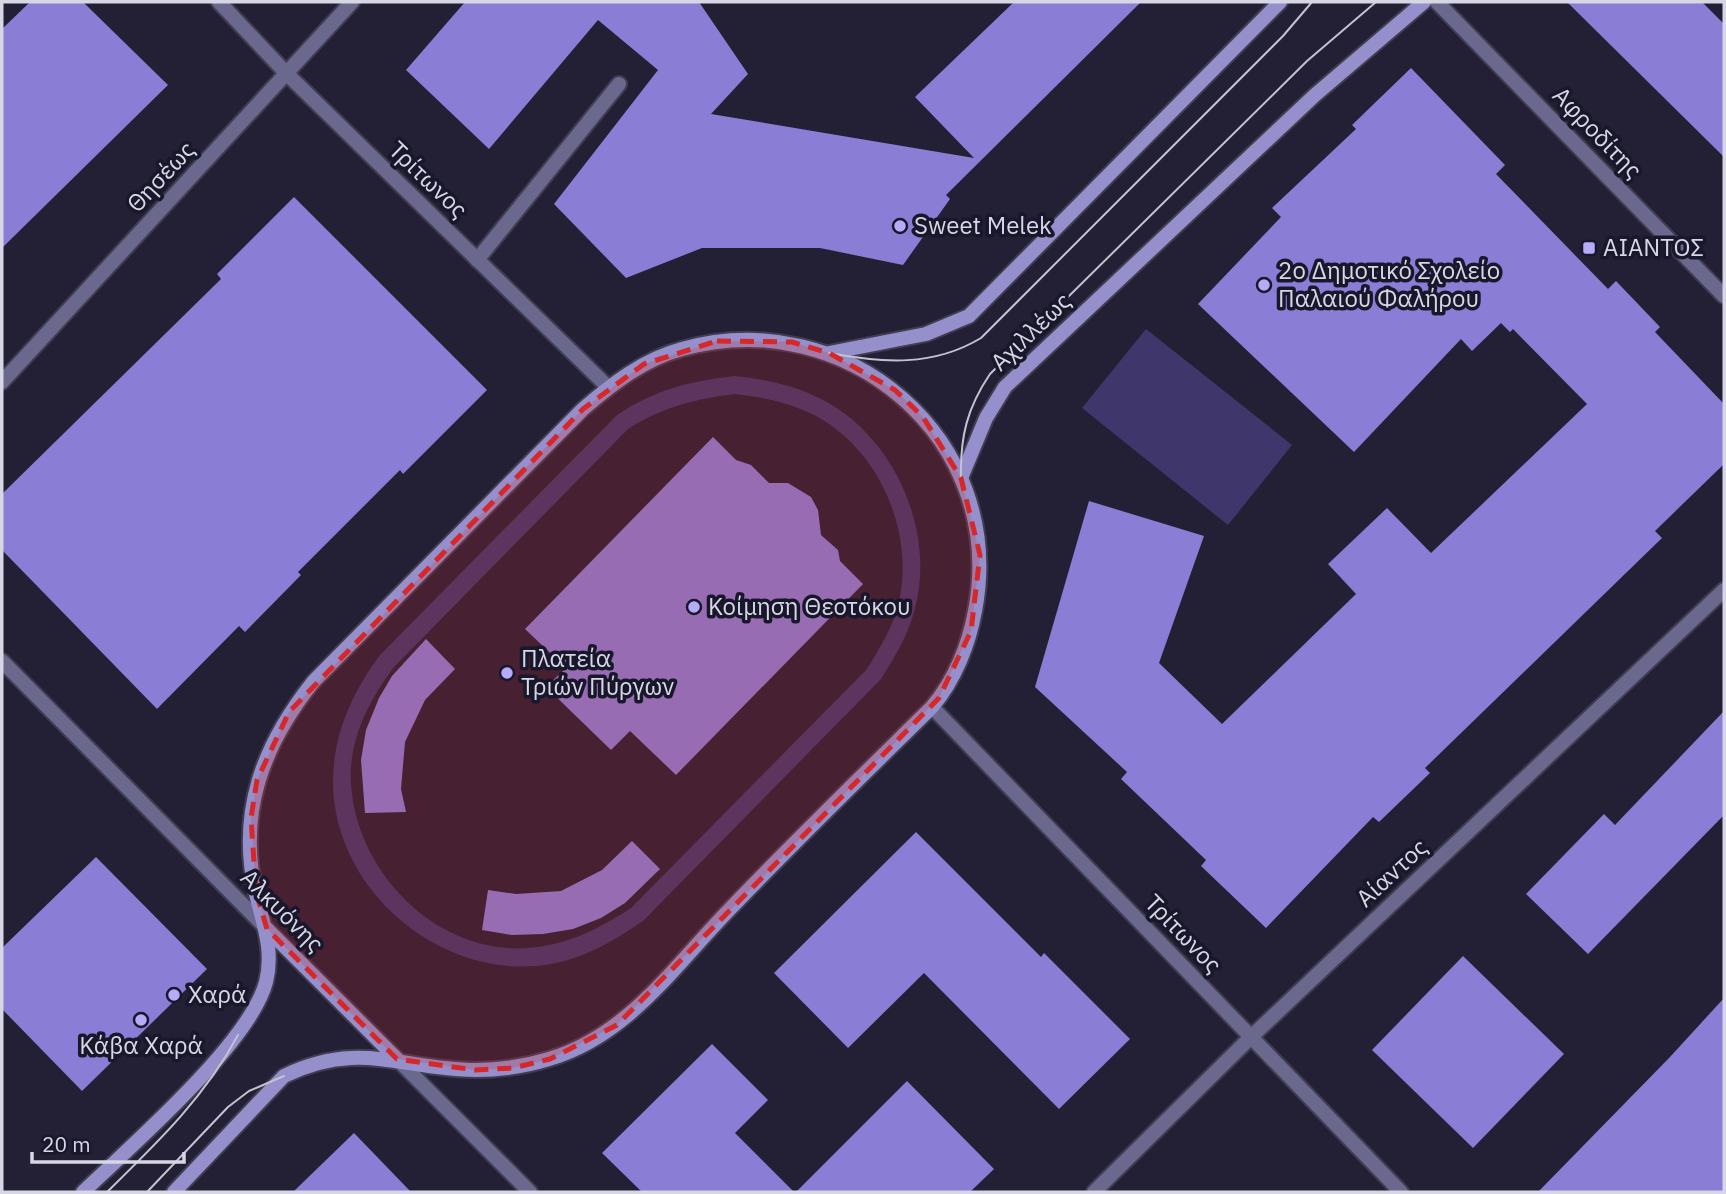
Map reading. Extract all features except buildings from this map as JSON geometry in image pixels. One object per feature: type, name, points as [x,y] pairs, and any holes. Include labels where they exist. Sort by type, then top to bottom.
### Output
[{"type":"main road","points":[[830,353],[926,334],[969,316],[1280,2]]},
{"type":"main road","name":"Αχιλλέως","points":[[961,478],[986,418],[1005,387],[1315,95],[1424,2]]},
{"type":"main road","points":[[83,1192],[157,1121],[238,1035],[265,985],[270,953],[267,929],[256,892],[251,818],[257,780],[270,745],[289,712],[313,682],[608,387],[652,361],[679,349],[717,341],[754,339],[792,342],[830,353],[863,369],[895,390],[923,417],[945,447],[961,478],[974,518],[980,555],[979,593],[971,631],[956,670],[932,707],[729,910],[646,1001],[617,1025],[573,1050],[513,1068],[475,1070],[360,1056],[304,1066],[284,1076],[174,1192]]},
{"type":"main road","name":"Αλκυόνης","points":[[267,929],[397,1059]]},
{"type":"street","name":"Τρίτωνος","points":[[219,2],[287,74],[608,387]]},
{"type":"street","name":"Θησέως","points":[[2,382],[352,2]]},
{"type":"street","name":"Αφροδίτης","points":[[1437,2],[1724,296]]},
{"type":"street","points":[[477,260],[619,84]]},
{"type":"street","name":"Αίαντος","points":[[1094,1192],[1251,1037],[1724,590]]},
{"type":"street","name":"Αλκυόνης","points":[[2,662],[267,929]]},
{"type":"street","name":"Τρίτωνος","points":[[932,707],[1401,1192]]},
{"type":"street","name":"Αλκυόνης","points":[[397,1059],[530,1192]]},
{"type":"highlighted area","points":[[717,341],[792,342],[829,353],[895,390],[923,417],[961,478],[980,555],[971,631],[939,698],[617,1025],[550,1059],[513,1068],[475,1070],[397,1059],[267,929],[256,892],[251,818],[257,780],[289,712],[583,409],[644,364]]},
{"type":"shaded area","points":[[1146,329],[1292,445],[1228,525],[1082,408]]},
{"type":"shaded area","points":[[734,376],[767,381],[789,386],[821,399],[847,416],[870,437],[889,462],[904,490],[920,551],[920,582],[914,612],[900,647],[881,679],[643,921],[588,953],[551,964],[511,966],[472,959],[435,944],[402,922],[374,893],[352,860],[338,823],[333,783],[336,748],[353,699],[380,655],[617,415],[659,393]],"holes":[[[735,394],[765,398],[812,414],[836,429],[857,448],[874,471],[897,523],[902,550],[898,606],[880,646],[867,669],[631,908],[592,931],[549,945],[512,948],[477,943],[444,929],[415,909],[390,883],[371,853],[357,819],[351,784],[353,752],[362,722],[376,693],[394,667],[628,429],[679,405]]]},
{"type":"tram line","points":[[829,353],[869,359],[907,360],[945,354],[981,338],[1283,36],[1312,2]]},
{"type":"tram line","points":[[961,478],[962,449],[970,411],[990,374],[1307,61],[1376,2]]},
{"type":"tram line","points":[[107,1192],[162,1137],[195,1099],[211,1079],[238,1035]]},
{"type":"tram line","points":[[147,1192],[228,1107],[249,1091],[284,1076]]},
{"type":"place","name":"Sweet Melek","points":[[900,226]]},
{"type":"place","name":"ΑΙΑΝΤΟΣ","points":[[1589,248]]},
{"type":"place","name":"2ο Δημοτικό Σχολείο Παλαιού Φαλήρου","points":[[1264,285]]},
{"type":"place","name":"Κοίμηση Θεοτόκου","points":[[694,607]]},
{"type":"place","name":"Πλατεία Τριών Πύργων","points":[[507,673]]},
{"type":"place","name":"Χαρά","points":[[174,995]]},
{"type":"place","name":"Κάβα Χαρά","points":[[141,1020]]}]
